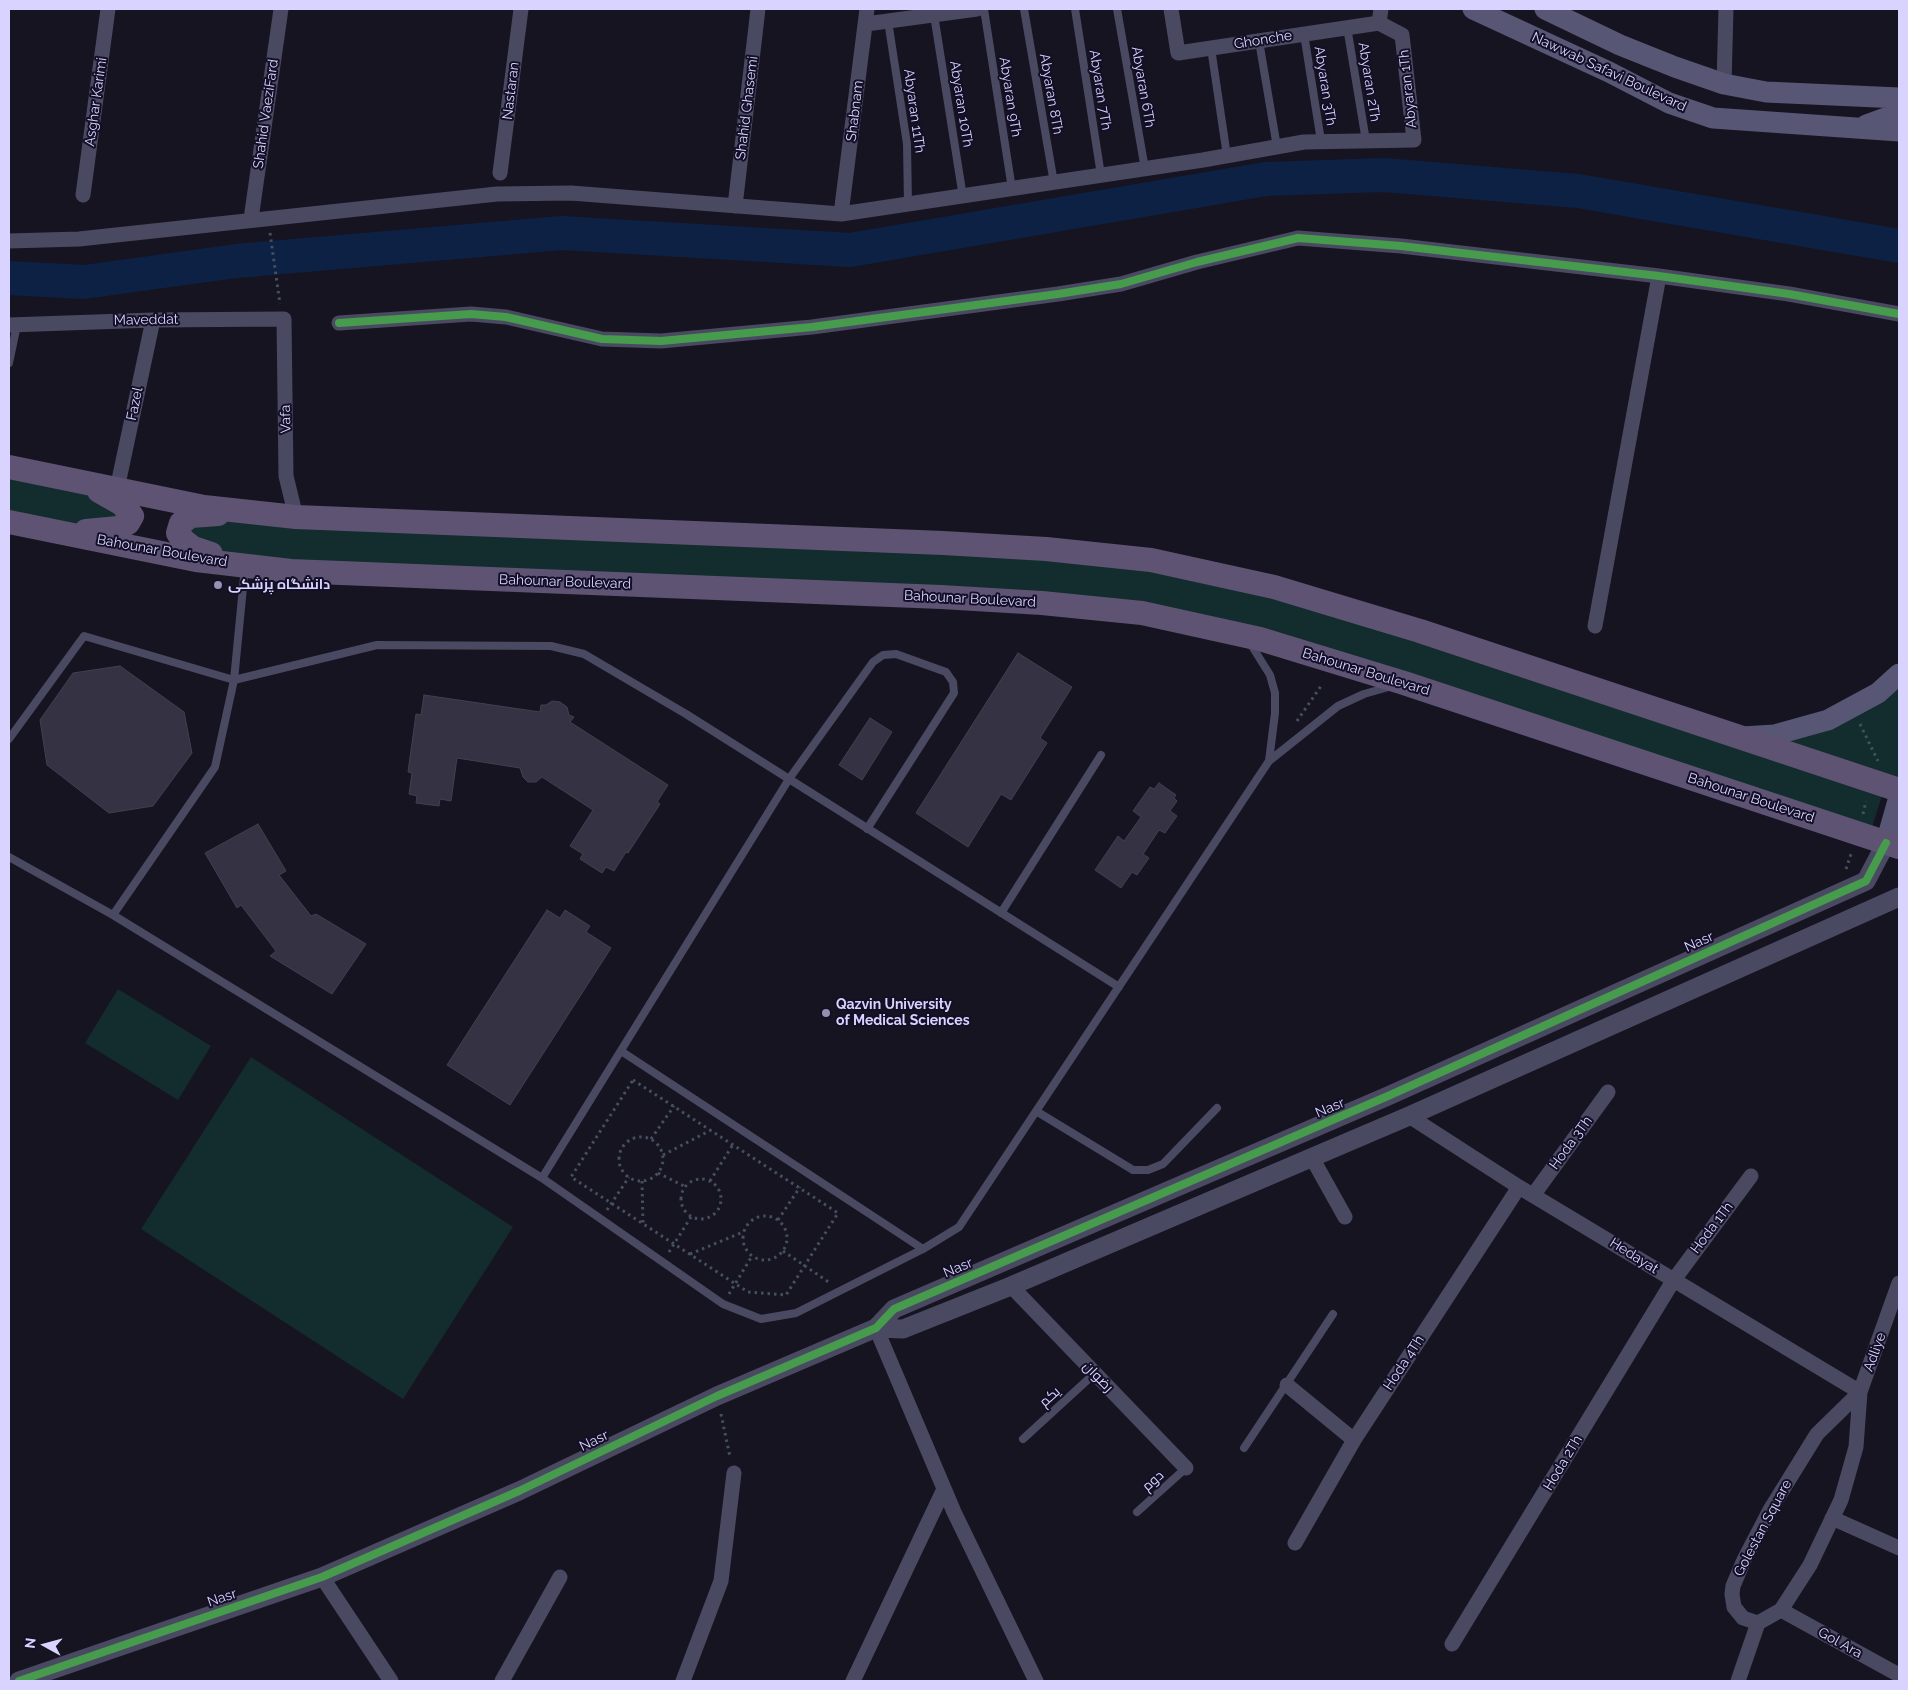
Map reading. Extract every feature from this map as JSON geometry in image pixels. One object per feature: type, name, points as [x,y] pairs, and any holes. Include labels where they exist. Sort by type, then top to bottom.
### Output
[{"type":"main road","name":"Nawwab Safavi Boulevard","points":[[1474,9],[1609,72],[1669,103],[1713,118],[1899,131]]},
{"type":"main road","points":[[1546,9],[1620,45],[1724,84],[1766,92],[1899,98]]},
{"type":"main road","points":[[1859,128],[1899,113]]},
{"type":"main road","points":[[9,467],[204,507],[296,517],[943,543],[1046,549],[1151,560],[1274,587],[1429,634],[1899,790]]},
{"type":"main road","points":[[44,529],[81,531],[118,528],[128,523],[132,516],[129,510],[111,497],[56,476]]},
{"type":"main road","points":[[250,566],[194,548],[178,534],[181,523],[191,516],[259,513]]},
{"type":"main road","name":"Bahounar Boulevard","points":[[9,522],[196,560],[292,571],[1042,603],[1142,614],[1244,636],[1404,683],[1893,845]]},
{"type":"main road","points":[[1740,737],[1774,735],[1798,730],[1828,720],[1878,693],[1899,674]]},
{"type":"main road","points":[[1893,845],[1899,797]]},
{"type":"street","name":"Asghar Karimi","points":[[83,195],[108,9]]},
{"type":"street","name":"Shahid VaeziFard","points":[[251,219],[282,9]]},
{"type":"street","name":"Nastaran","points":[[500,173],[521,9]]},
{"type":"street","name":"Shahid Ghasemi","points":[[735,206],[758,9]]},
{"type":"street","name":"Shabnam","points":[[842,214],[868,9]]},
{"type":"street","points":[[866,24],[977,9]]},
{"type":"street","name":"Ghonche","points":[[1171,9],[1178,53],[1347,27],[1380,16]]},
{"type":"street","points":[[1724,84],[1726,9]]},
{"type":"street","name":"Abyaran 1Th","points":[[1366,140],[1414,140],[1402,35],[1380,16]]},
{"type":"street","points":[[9,241],[79,239],[497,194],[571,193],[842,214],[1145,169],[1277,147],[1321,141],[1366,140]]},
{"type":"street","points":[[339,323],[472,314],[506,317],[602,339],[661,341],[822,326],[993,304],[1103,287],[1298,238],[1401,246],[1659,276],[1789,294],[1899,314]]},
{"type":"street","points":[[1595,626],[1659,276]]},
{"type":"street","name":"Maveddat","points":[[13,325],[153,320],[284,319]]},
{"type":"street","name":"Vafa","points":[[284,319],[286,476],[296,517]]},
{"type":"street","name":"Fazel","points":[[117,489],[153,320]]},
{"type":"street","name":"Nasr","points":[[18,1681],[322,1577],[519,1491],[717,1396],[876,1328],[894,1309],[1388,1096],[1866,881],[1893,845]]},
{"type":"street","name":"Nasr","points":[[876,1328],[903,1329],[1011,1286],[1311,1156],[1409,1116],[1899,897]]},
{"type":"street","name":"Hoda 3Th","points":[[1534,1194],[1608,1092]]},
{"type":"street","name":"Hedayat","points":[[1409,1116],[1519,1187],[1534,1194],[1673,1281],[1860,1392]]},
{"type":"street","points":[[1311,1156],[1345,1217]]},
{"type":"street","name":"Hoda 1Th","points":[[1673,1281],[1751,1176]]},
{"type":"street","name":"Hoda 4Th","points":[[1295,1543],[1354,1440],[1519,1187]]},
{"type":"street","name":"Hoda 2Th","points":[[1452,1644],[1673,1281]]},
{"type":"street","name":"Adliye","points":[[1860,1392],[1899,1283]]},
{"type":"street","name":"رضوان","points":[[1011,1286],[1186,1468]]},
{"type":"street","points":[[876,1328],[944,1489],[1036,1681]]},
{"type":"street","points":[[1288,1385],[1354,1440]]},
{"type":"street","points":[[1738,1681],[1758,1623],[1781,1610],[1810,1565],[1841,1500],[1856,1446],[1860,1392]]},
{"type":"street","name":"Golestan Square","points":[[1758,1623],[1743,1618],[1734,1607],[1733,1586],[1744,1560],[1770,1510],[1818,1434],[1860,1392]]},
{"type":"street","points":[[683,1681],[722,1581],[734,1473]]},
{"type":"street","points":[[853,1681],[944,1489]]},
{"type":"street","points":[[1832,1518],[1899,1548]]},
{"type":"street","points":[[322,1577],[391,1681]]},
{"type":"street","points":[[502,1681],[560,1577]]},
{"type":"street","name":"Gol Ara","points":[[1781,1610],[1899,1675]]},
{"type":"lane","name":"Abyaran 9Th","points":[[984,9],[1012,189]]},
{"type":"lane","name":"Abyaran 8Th","points":[[1024,9],[1054,183]]},
{"type":"lane","name":"Abyaran 7Th","points":[[1075,9],[1102,175]]},
{"type":"lane","name":"Abyaran 6Th","points":[[1117,9],[1145,169]]},
{"type":"lane","name":"Abyaran 10Th","points":[[934,15],[963,197]]},
{"type":"lane","name":"Abyaran 11Th","points":[[888,21],[908,144],[908,205]]},
{"type":"lane","name":"Abyaran 2Th","points":[[1347,27],[1366,140]]},
{"type":"lane","name":"Abyaran 3Th","points":[[1304,34],[1321,141]]},
{"type":"lane","points":[[1259,41],[1277,147]]},
{"type":"lane","points":[[1211,48],[1227,156]]},
{"type":"lane","points":[[9,363],[13,325]]},
{"type":"lane","points":[[113,915],[215,767],[234,680],[250,566]]},
{"type":"lane","points":[[9,739],[84,636],[234,680],[377,645],[551,646],[584,654],[686,714],[1119,987]]},
{"type":"lane","points":[[1244,636],[1261,658],[1270,675],[1275,693],[1275,712],[1269,761]]},
{"type":"lane","points":[[542,1178],[789,779],[873,662],[883,655],[896,654],[946,672],[953,682],[954,693],[868,829]]},
{"type":"lane","points":[[9,857],[113,915],[542,1178],[723,1304],[761,1319],[796,1313],[923,1249],[959,1227],[1269,761],[1338,706],[1364,694],[1404,683]]},
{"type":"lane","points":[[1001,913],[1101,755]]},
{"type":"lane","points":[[621,1051],[923,1249]]},
{"type":"lane","points":[[1036,1111],[1133,1170],[1148,1170],[1163,1164],[1217,1108]]},
{"type":"lane","points":[[1244,1448],[1288,1385],[1333,1314]]},
{"type":"lane","name":"یکم","points":[[1023,1440],[1094,1374]]},
{"type":"lane","name":"دوم","points":[[1137,1512],[1186,1468]]},
{"type":"path","points":[[270,237],[277,290]]},
{"type":"path","points":[[1852,708],[1879,761]]},
{"type":"path","points":[[633,1080],[674,1106],[838,1213],[786,1295],[748,1292],[571,1176],[633,1080]]},
{"type":"path","points":[[651,1140],[674,1106]]},
{"type":"path","points":[[663,1155],[711,1130]]},
{"type":"path","points":[[710,1181],[743,1131]]},
{"type":"path","points":[[637,1137],[657,1143],[663,1155],[663,1161],[658,1173],[642,1181],[629,1177],[620,1166],[619,1158],[624,1145],[637,1137]]},
{"type":"path","points":[[658,1173],[685,1186]]},
{"type":"path","points":[[778,1220],[809,1174]]},
{"type":"path","points":[[601,1220],[629,1177]]},
{"type":"path","points":[[696,1179],[710,1181],[718,1188],[720,1194],[717,1210],[713,1215],[702,1219],[691,1217],[682,1206],[680,1200],[685,1186],[696,1179]]},
{"type":"path","points":[[642,1181],[643,1223]]},
{"type":"path","points":[[764,1215],[778,1220],[783,1225],[787,1238],[783,1251],[772,1259],[758,1259],[752,1256],[744,1245],[743,1232],[746,1226],[757,1217],[764,1215]]},
{"type":"path","points":[[664,1263],[691,1217]]},
{"type":"path","points":[[690,1254],[743,1232]]},
{"type":"path","points":[[783,1251],[841,1290]]},
{"type":"path","points":[[723,1304],[752,1256]]},
{"type":"path","points":[[717,1396],[734,1473]]},
{"type":"green space","points":[[9,467],[122,504],[118,528],[9,522]]},
{"type":"green space","points":[[191,516],[1151,560],[1774,735],[1899,674],[1899,790],[1885,786],[1869,837],[1142,613],[219,557],[181,523]]},
{"type":"green space","points":[[118,989],[211,1046],[178,1100],[85,1043]]},
{"type":"green space","points":[[251,1057],[513,1227],[403,1399],[141,1229]]},
{"type":"building","points":[[1018,653],[1072,687],[1040,738],[1047,743],[1011,800],[1001,794],[968,847],[916,813]]},
{"type":"building","points":[[120,666],[184,712],[192,753],[153,806],[109,813],[47,765],[40,720],[73,673]]},
{"type":"building","points":[[424,695],[540,712],[541,705],[546,705],[552,701],[560,702],[567,707],[569,715],[574,717],[570,722],[668,785],[657,802],[660,804],[628,853],[626,852],[614,871],[606,867],[602,873],[580,859],[583,854],[570,846],[593,810],[542,777],[536,782],[528,782],[523,777],[520,768],[457,758],[451,801],[440,799],[439,806],[416,803],[417,796],[409,794],[412,773],[408,772],[416,714],[421,715]]},
{"type":"building","points":[[870,718],[892,732],[862,780],[839,765]]},
{"type":"building","points":[[1159,783],[1176,795],[1174,798],[1177,801],[1170,811],[1177,816],[1165,833],[1159,830],[1143,854],[1149,858],[1137,875],[1132,872],[1121,888],[1095,870],[1118,836],[1124,841],[1141,817],[1133,811],[1150,787],[1154,789]]},
{"type":"building","points":[[258,824],[286,871],[279,875],[311,916],[316,914],[366,944],[332,994],[270,956],[276,951],[241,905],[237,908],[205,853]]},
{"type":"building","points":[[547,910],[560,918],[565,910],[590,926],[586,932],[611,948],[510,1105],[447,1065]]},
{"type":"waterway","points":[[9,278],[84,282],[236,261],[562,233],[850,250],[1266,179],[1384,175],[1578,191],[1899,246]]},
{"type":"cycle path","points":[[339,323],[471,314],[506,317],[602,339],[661,341],[812,327],[1121,284],[1197,262],[1298,238],[1401,246],[1659,276],[1789,294],[1899,314]]},
{"type":"cycle path","points":[[19,1681],[322,1577],[519,1491],[717,1396],[876,1328],[894,1309],[1388,1096],[1866,881],[1886,843]]},
{"type":"place","name":"دانشگاه پزشکی","points":[[218,585]]},
{"type":"place","name":"Qazvin University of Medical Sciences","points":[[826,1013]]}]
